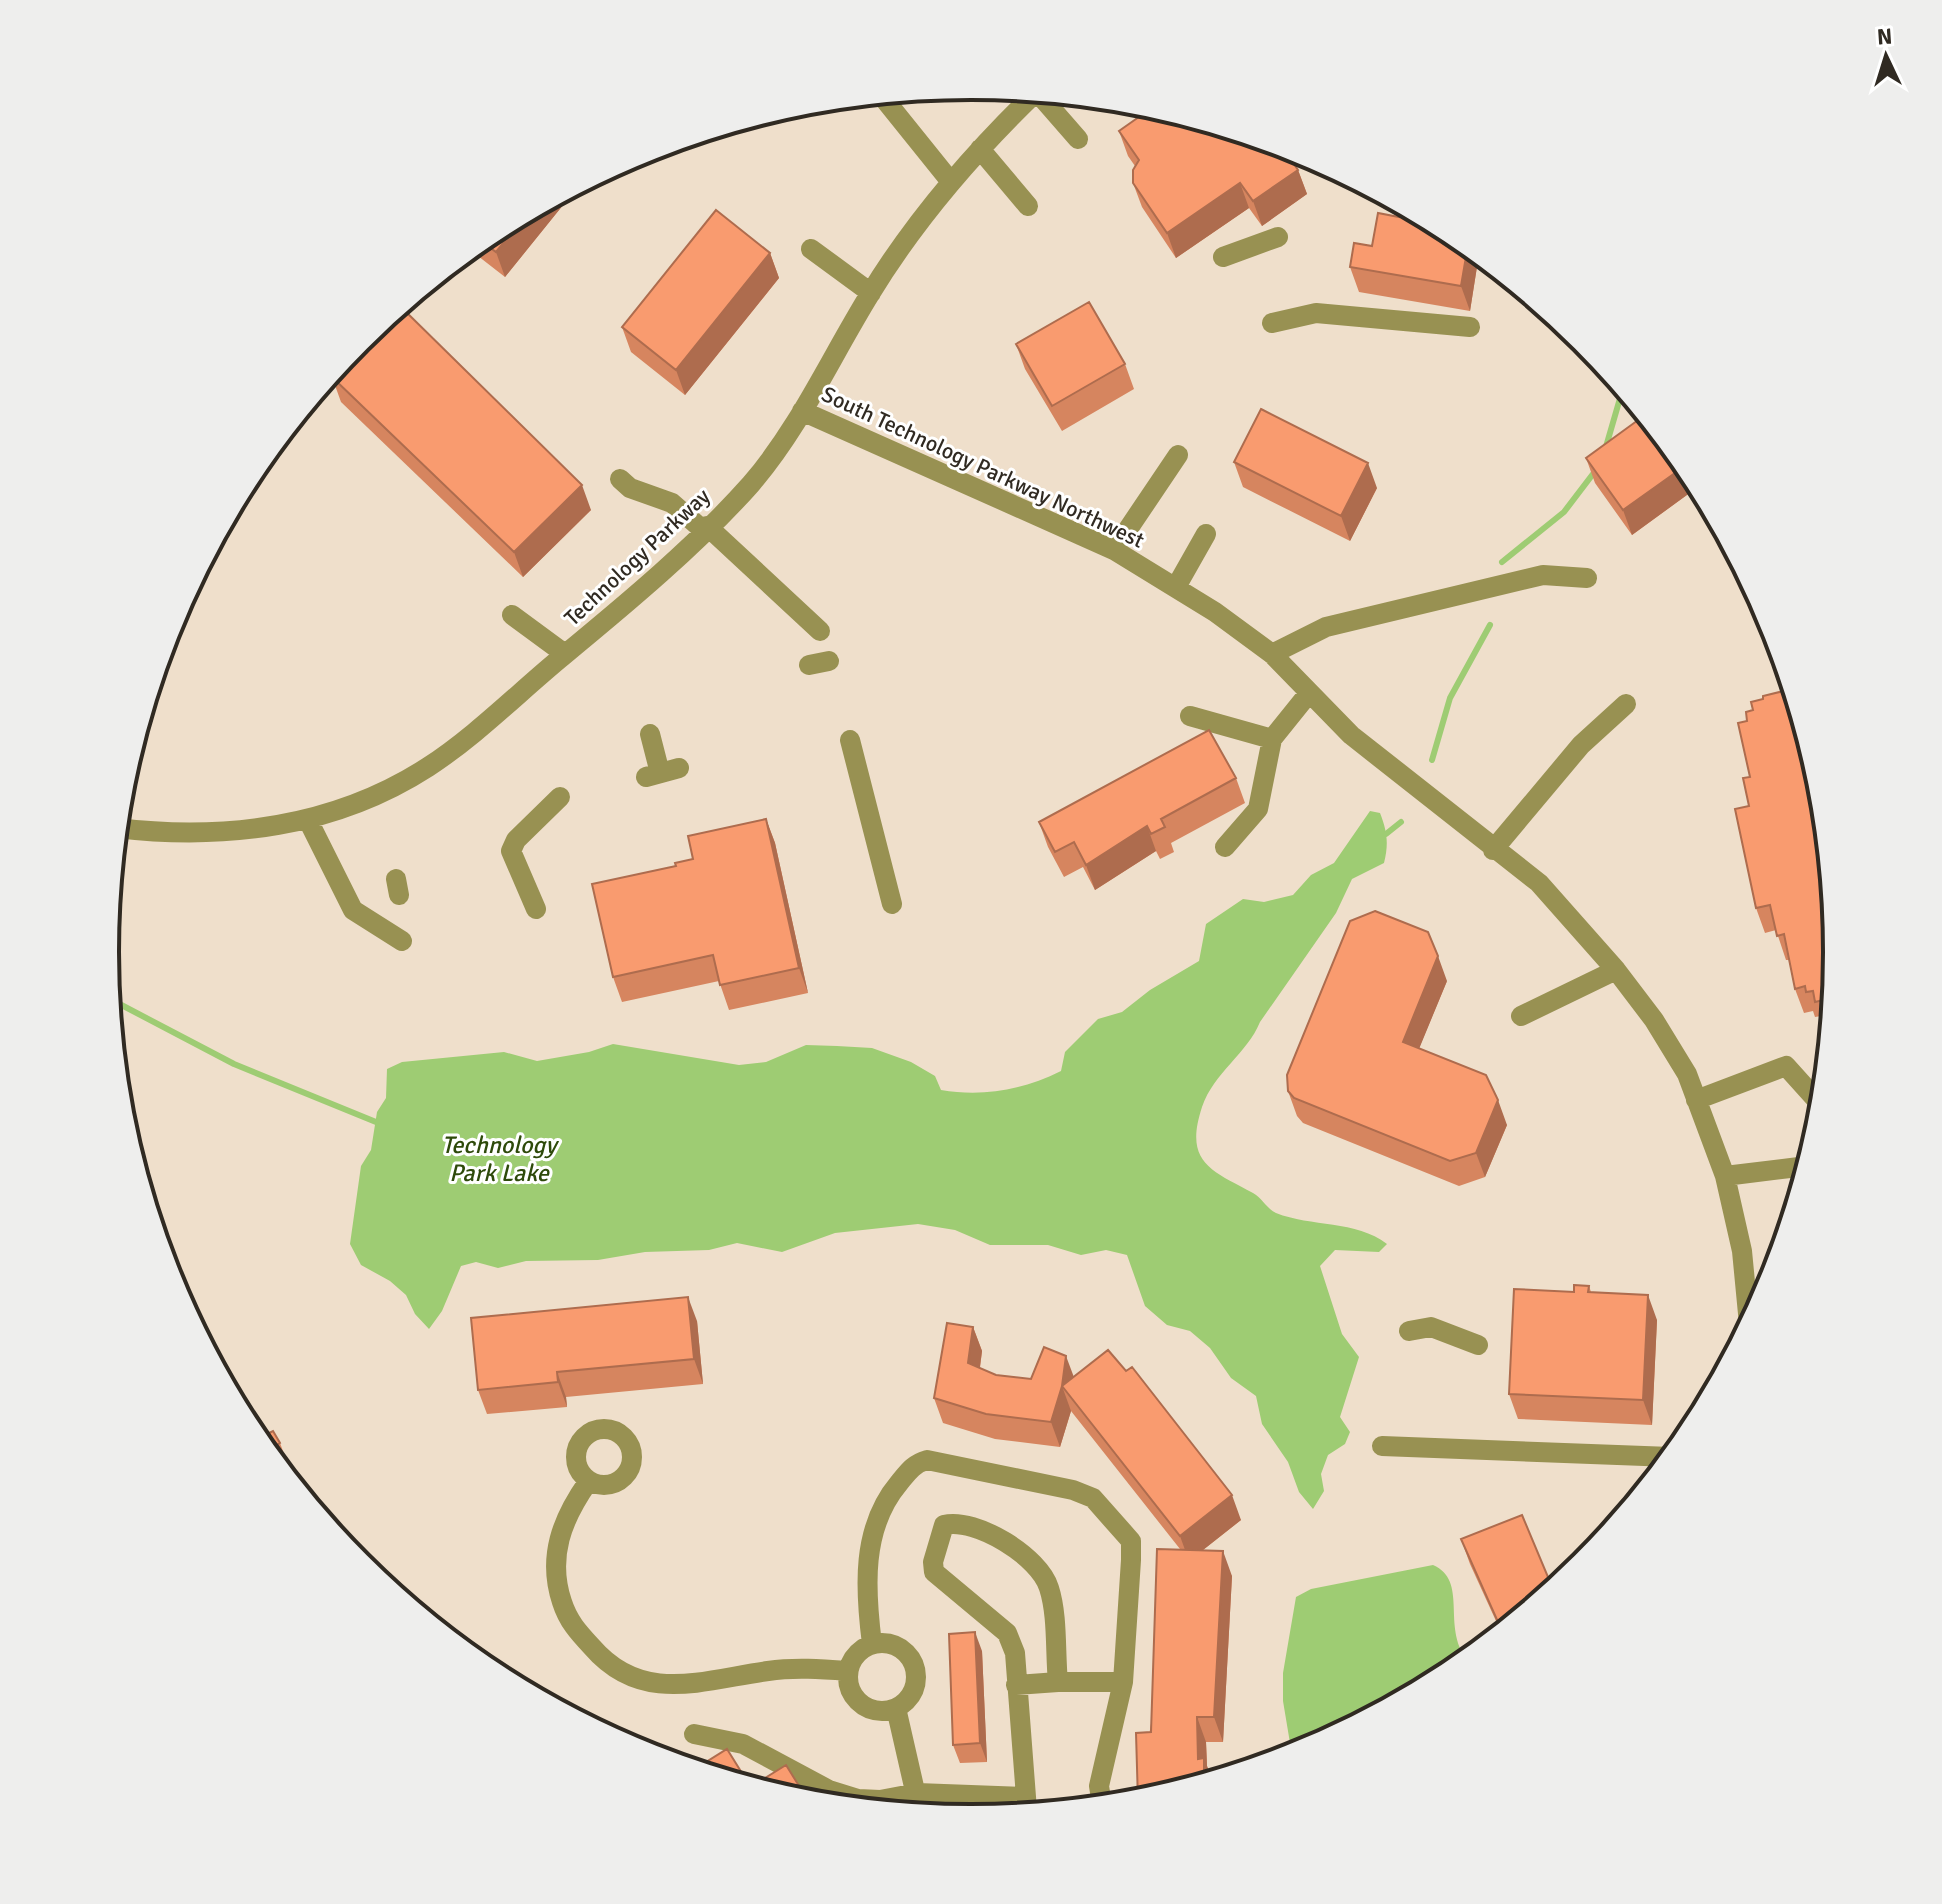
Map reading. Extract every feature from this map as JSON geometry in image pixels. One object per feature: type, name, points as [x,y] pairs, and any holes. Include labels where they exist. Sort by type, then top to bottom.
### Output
[{"type":"street","name":"Technology Parkway","points":[[128,829],[213,834],[308,820],[378,794],[429,766],[635,597],[751,483],[802,411],[871,293],[951,182],[1026,102]]},
{"type":"street","points":[[889,104],[951,182]]},
{"type":"street","points":[[1047,104],[1078,139]]},
{"type":"street","points":[[980,149],[1028,206]]},
{"type":"street","points":[[1223,257],[1278,237]]},
{"type":"street","points":[[811,249],[871,293]]},
{"type":"street","points":[[1272,323],[1316,313],[1470,327]]},
{"type":"street","name":"South Technology Parkway Northwest","points":[[802,411],[1114,550],[1176,587],[1272,654],[1351,735],[1493,850],[1539,883],[1616,970],[1654,1020],[1687,1074],[1725,1176],[1742,1251],[1747,1303]]},
{"type":"street","points":[[1114,550],[1178,455]]},
{"type":"street","points":[[620,479],[630,488],[672,503],[705,528],[820,631]]},
{"type":"street","points":[[1176,587],[1206,534]]},
{"type":"street","points":[[1272,654],[1326,627],[1543,575],[1587,578]]},
{"type":"street","points":[[512,615],[565,654]]},
{"type":"street","points":[[1225,847],[1258,809],[1272,739],[1309,693]]},
{"type":"street","points":[[1493,850],[1581,745],[1626,704]]},
{"type":"street","points":[[1190,716],[1272,739]]},
{"type":"street","points":[[650,734],[662,773]]},
{"type":"street","points":[[850,740],[892,904]]},
{"type":"street","points":[[536,909],[511,851],[516,840],[560,797]]},
{"type":"street","points":[[308,820],[353,910],[402,941]]},
{"type":"street","points":[[1521,1016],[1616,970]]},
{"type":"street","points":[[1696,1100],[1786,1066],[1811,1094]]},
{"type":"street","points":[[1725,1176],[1795,1167]]},
{"type":"street","points":[[1409,1331],[1431,1327],[1478,1345]]},
{"type":"street","points":[[1382,1446],[1657,1456]]},
{"type":"street","points":[[872,1644],[866,1599],[869,1549],[885,1499],[915,1463],[927,1460],[1073,1490],[1093,1498],[1131,1541],[1123,1682],[1099,1786],[1100,1794]]},
{"type":"street","points":[[588,1482],[558,1533],[556,1585],[568,1620],[607,1662],[634,1681],[672,1685],[771,1670],[848,1671]]},
{"type":"street","points":[[1026,1802],[1015,1653],[1007,1633],[934,1572],[944,1525],[958,1522],[1011,1543],[1049,1586],[1058,1682]]},
{"type":"street","points":[[889,1643],[904,1651],[914,1664],[913,1689],[896,1708],[882,1711],[867,1708],[855,1699],[849,1686],[848,1671],[852,1659],[872,1644],[889,1643]]},
{"type":"street","points":[[1016,1685],[1123,1682]]},
{"type":"street","points":[[896,1708],[918,1802]]},
{"type":"street","points":[[694,1734],[743,1744],[842,1794]]},
{"type":"water","name":"Technology Park Lake","points":[[1370,811],[1380,813],[1384,826],[1387,843],[1384,863],[1352,879],[1336,913],[1247,1044],[1214,1083],[1197,1126],[1196,1140],[1205,1162],[1224,1178],[1256,1195],[1273,1211],[1362,1231],[1387,1244],[1379,1252],[1335,1250],[1320,1266],[1342,1334],[1359,1357],[1340,1417],[1350,1432],[1345,1444],[1328,1455],[1321,1474],[1324,1491],[1313,1509],[1299,1492],[1288,1462],[1262,1424],[1256,1396],[1231,1378],[1210,1348],[1190,1331],[1167,1325],[1145,1306],[1127,1255],[1106,1250],[1081,1255],[1048,1245],[990,1245],[955,1230],[918,1224],[835,1233],[782,1252],[737,1243],[709,1250],[645,1252],[598,1260],[526,1261],[498,1268],[476,1262],[461,1266],[442,1311],[429,1329],[415,1314],[406,1295],[390,1281],[361,1265],[350,1244],[361,1166],[371,1150],[377,1112],[386,1098],[387,1069],[402,1062],[504,1052],[537,1061],[589,1052],[613,1044],[739,1065],[766,1062],[806,1045],[837,1046],[872,1048],[911,1062],[935,1076],[941,1090],[972,1093],[1017,1087],[1061,1071],[1065,1052],[1098,1019],[1122,1012],[1150,990],[1199,961],[1206,924],[1243,899],[1264,902],[1293,895],[1311,875],[1334,863]]},
{"type":"water","points":[[1433,1565],[1444,1572],[1450,1582],[1461,1648],[1397,1690],[1290,1742],[1283,1701],[1283,1673],[1296,1597],[1311,1589]]},
{"type":"building","points":[[1139,117],[1245,145],[1294,164],[1298,170],[1253,201],[1240,183],[1167,233],[1133,183],[1133,170],[1139,160],[1119,131]]},
{"type":"building","points":[[716,210],[770,253],[676,370],[622,327]]},
{"type":"building","points":[[1378,213],[1399,217],[1466,259],[1461,286],[1350,267],[1354,243],[1372,246]]},
{"type":"building","points":[[507,238],[496,252],[491,249]]},
{"type":"building","points":[[1089,302],[1125,364],[1052,406],[1016,344]]},
{"type":"building","points":[[407,313],[582,485],[514,552],[338,382]]},
{"type":"building","points":[[1261,409],[1368,463],[1341,516],[1234,462]]},
{"type":"building","points":[[1637,421],[1675,473],[1623,510],[1586,458]]},
{"type":"building","points":[[1782,691],[1807,786],[1821,896],[1821,1001],[1815,1002],[1813,991],[1806,992],[1805,986],[1795,989],[1784,934],[1777,936],[1770,905],[1756,908],[1735,809],[1749,806],[1743,778],[1750,777],[1738,723],[1747,721],[1746,712],[1753,710],[1751,702],[1763,699],[1763,696]]},
{"type":"building","points":[[1209,730],[1236,778],[1161,819],[1165,827],[1151,834],[1147,826],[1086,865],[1074,842],[1055,852],[1039,822]]},
{"type":"building","points":[[766,819],[799,968],[720,985],[713,955],[613,977],[592,884],[676,866],[675,863],[693,859],[688,836]]},
{"type":"building","points":[[1375,911],[1428,932],[1438,956],[1403,1042],[1486,1075],[1498,1100],[1476,1153],[1450,1161],[1294,1098],[1288,1091],[1287,1075],[1350,921]]},
{"type":"building","points":[[1574,1285],[1589,1286],[1588,1292],[1648,1295],[1643,1400],[1509,1394],[1514,1289],[1574,1292]]},
{"type":"building","points":[[688,1297],[694,1359],[557,1372],[558,1382],[478,1390],[471,1318]]},
{"type":"building","points":[[947,1323],[973,1327],[968,1363],[996,1375],[1031,1379],[1044,1347],[1066,1356],[1062,1386],[1051,1422],[986,1414],[934,1398]]},
{"type":"building","points":[[1108,1350],[1126,1371],[1132,1367],[1232,1495],[1180,1536],[1062,1386]]},
{"type":"building","points":[[273,1431],[280,1443],[277,1445],[269,1433]]},
{"type":"building","points":[[1522,1515],[1548,1578],[1498,1622],[1461,1539]]},
{"type":"building","points":[[1157,1549],[1223,1551],[1214,1717],[1197,1717],[1198,1759],[1204,1758],[1204,1771],[1138,1788],[1136,1733],[1151,1732]]},
{"type":"building","points":[[975,1632],[980,1743],[953,1745],[949,1634]]},
{"type":"building","points":[[727,1749],[742,1772],[706,1762]]},
{"type":"building","points":[[786,1765],[799,1787],[764,1778]]},
{"type":"waterway","points":[[1605,450],[1620,399]]},
{"type":"waterway","points":[[1502,562],[1564,512],[1596,470]]},
{"type":"waterway","points":[[1432,760],[1450,698],[1490,625]]},
{"type":"waterway","points":[[1386,834],[1401,822]]},
{"type":"waterway","points":[[121,1005],[234,1064],[376,1122]]}]
